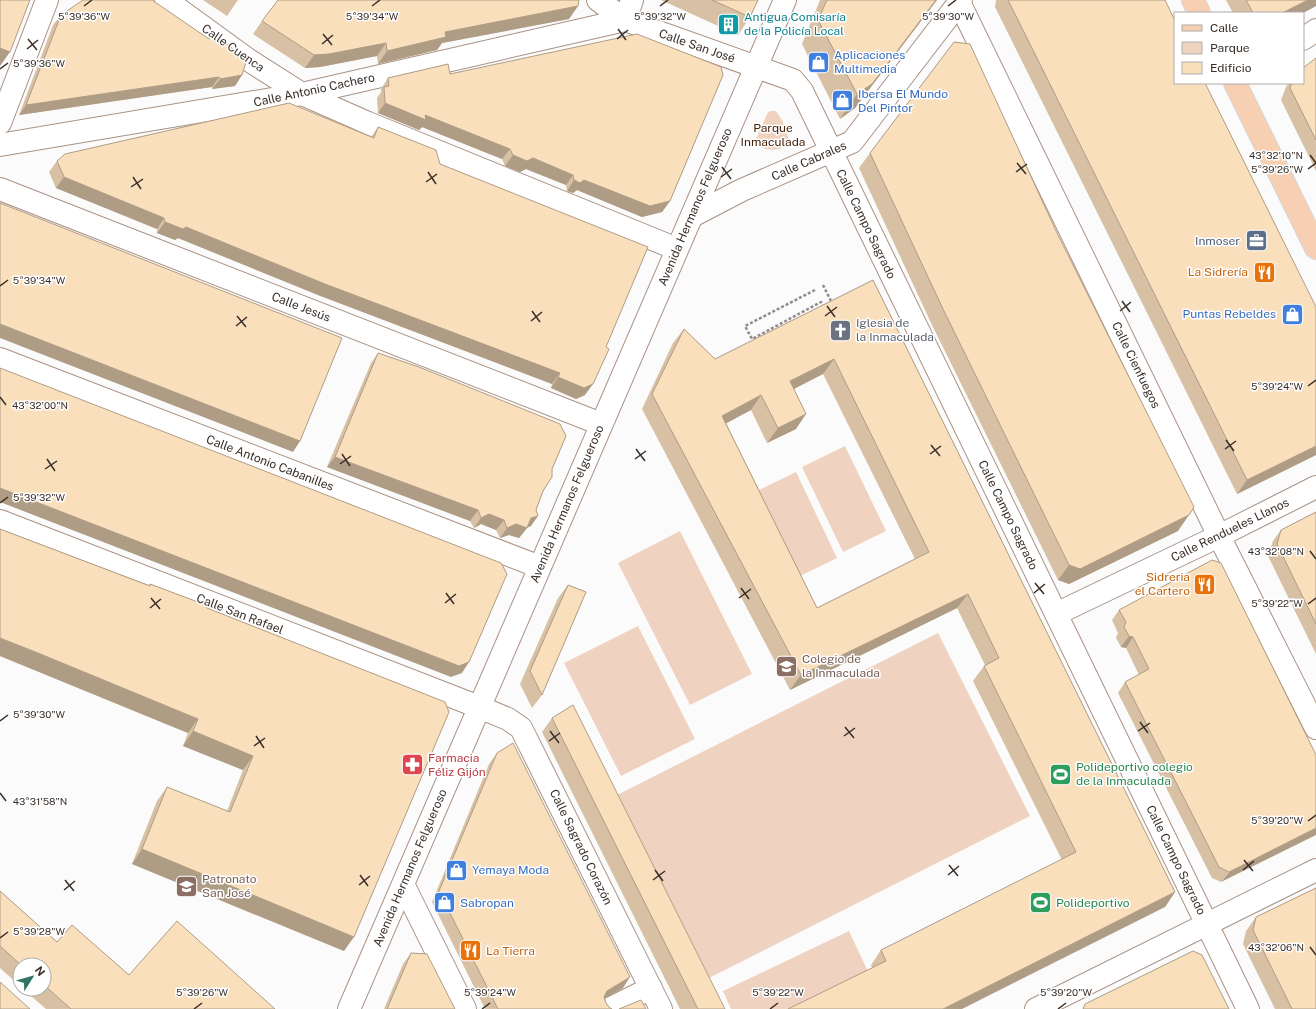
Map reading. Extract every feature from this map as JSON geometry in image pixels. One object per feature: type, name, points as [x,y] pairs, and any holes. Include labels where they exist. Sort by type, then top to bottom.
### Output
[{"type":"main road","points":[[1193,0],[1199,12]]},
{"type":"main road","points":[[1238,84],[1316,248]]},
{"type":"street","points":[[0,122],[47,0]]},
{"type":"street","name":"Calle Cuenca","points":[[166,0],[302,94],[677,250]]},
{"type":"street","name":"Calle San José","points":[[598,0],[624,20],[719,55],[756,66]]},
{"type":"street","points":[[624,20],[632,0]]},
{"type":"street","name":"Avenida Hermanos Felgueroso","points":[[349,1009],[785,0]]},
{"type":"street","name":"Calle Cabrales","points":[[692,216],[742,190],[852,142],[959,1]]},
{"type":"street","name":"Calle Cienfuegos","points":[[959,1],[1220,536],[1316,728]]},
{"type":"street","name":"Calle Antonio Cachero","points":[[0,145],[302,94],[624,20]]},
{"type":"street","points":[[1304,38],[1316,30]]},
{"type":"street","name":"Calle Campo Sagrado","points":[[756,66],[793,80],[802,91],[1248,1009]]},
{"type":"street","name":"Calle Jesús","points":[[0,190],[601,424]]},
{"type":"street","name":"Calle Antonio Cabanilles","points":[[0,359],[540,567]]},
{"type":"street","name":"Calle Rendueles Llanos","points":[[1056,614],[1220,536],[1316,487]]},
{"type":"street","name":"Calle San Rafael","points":[[0,521],[479,707]]},
{"type":"street","name":"Calle Sagrado Corazón","points":[[479,707],[508,719],[522,728],[661,1009]]},
{"type":"street","points":[[1040,1008],[1316,870]]},
{"type":"street","points":[[403,884],[465,1009]]},
{"type":"street","points":[[609,1009],[651,988]]},
{"type":"path","points":[[815,290],[745,326],[752,339],[821,302],[825,309],[833,304],[823,285]]},
{"type":"green space","name":"Parque Inmaculada","points":[[776,111],[782,120],[789,139],[780,149],[762,148],[756,139],[768,112]]},
{"type":"green space","points":[[845,446],[886,531],[843,552],[802,467]]},
{"type":"green space","points":[[796,472],[837,558],[794,579],[753,493]]},
{"type":"green space","points":[[680,531],[752,674],[690,705],[618,563]]},
{"type":"green space","points":[[638,626],[695,739],[621,776],[564,663]]},
{"type":"green space","points":[[938,633],[1030,816],[709,978],[617,795]]},
{"type":"green space","points":[[849,931],[871,978],[808,1009],[731,1009],[723,991]]},
{"type":"building","points":[[0,0],[30,0],[10,52],[0,48]]},
{"type":"building","points":[[83,0],[152,0],[209,39],[213,34],[247,59],[242,75],[26,105],[61,15]]},
{"type":"building","points":[[278,0],[579,0],[578,6],[445,32],[446,37],[387,51],[386,43],[329,54],[314,55],[262,21]]},
{"type":"building","points":[[712,0],[758,0],[750,17]]},
{"type":"building","points":[[827,0],[936,0],[872,84],[857,94],[818,20]]},
{"type":"building","points":[[1008,0],[1165,0],[1174,19],[1174,84],[1205,84],[1316,307],[1316,446],[1247,480]]},
{"type":"building","points":[[1246,0],[1308,0],[1284,12],[1252,12]]},
{"type":"building","points":[[637,34],[721,67],[723,75],[670,201],[650,206],[584,180],[580,183],[574,180],[573,175],[533,158],[527,161],[513,155],[510,149],[425,115],[426,120],[385,103],[384,87],[389,86],[388,78],[448,64],[450,74]]},
{"type":"building","points":[[954,42],[970,44],[1057,233],[1194,507],[1189,515],[1080,569],[1069,565],[943,309],[870,153]]},
{"type":"building","points":[[1316,58],[1316,140],[1290,88],[1292,84],[1304,84],[1304,67]]},
{"type":"building","points":[[289,103],[374,138],[378,127],[436,150],[440,164],[648,247],[606,347],[609,349],[593,384],[584,388],[558,377],[560,373],[325,284],[186,227],[183,229],[165,222],[164,218],[64,177],[57,161],[65,154]]},
{"type":"building","points":[[0,203],[342,338],[300,441],[0,324]]},
{"type":"building","points":[[873,280],[1175,892],[943,1009],[788,1009],[886,961],[881,950],[1076,852],[984,666],[999,658],[968,594],[801,675],[652,394],[684,329],[715,359]],"holes":[[[834,359],[929,552],[817,608],[722,416],[761,395],[778,428],[806,414],[790,381]]]},
{"type":"building","points":[[378,353],[419,367],[560,424],[566,436],[552,469],[552,477],[543,491],[536,510],[538,516],[531,518],[527,528],[516,524],[507,528],[504,520],[489,514],[481,518],[478,510],[335,457]]},
{"type":"building","points":[[0,368],[501,563],[507,574],[469,662],[459,666],[0,488]]},
{"type":"building","points":[[1316,512],[1316,624],[1277,544],[1281,530]]},
{"type":"building","points":[[0,529],[150,586],[150,584],[206,605],[207,608],[445,702],[449,712],[354,937],[142,849],[167,787],[230,812],[253,756],[193,731],[198,719],[0,638]]},
{"type":"building","points":[[1212,560],[1221,563],[1316,755],[1316,828],[1229,872],[1219,867],[1125,682],[1149,669],[1133,637],[1129,636],[1124,627],[1126,622],[1119,610]]},
{"type":"building","points":[[568,585],[586,592],[542,695],[530,671]]},
{"type":"building","points":[[573,705],[725,1009],[698,1009],[552,718]]},
{"type":"building","points":[[513,743],[630,977],[607,991],[604,997],[606,1003],[612,1009],[498,1009],[439,891],[497,753]]},
{"type":"building","points":[[1316,888],[1316,1009],[1292,1009],[1253,930],[1256,917]]},
{"type":"building","points":[[0,891],[57,942],[72,925],[129,975],[177,921],[275,1009],[71,1009],[52,992],[52,957],[12,957],[0,946]]},
{"type":"building","points":[[1193,951],[1202,955],[1229,1009],[1083,1009],[1085,1004]]},
{"type":"building","points":[[411,953],[427,954],[455,1009],[387,1009]]},
{"type":"building","points":[[0,982],[12,993],[12,997],[17,997],[30,1009],[0,1009]]},
{"type":"building","points":[[641,1000],[646,1009],[619,1009]]},
{"type":"place","name":"Antigua Comisaría de la Policía Local","points":[[729,24]]},
{"type":"place","name":"Aplicaciones Multimedia","points":[[818,62]]},
{"type":"place","name":"Ibersa El Mundo Del Pintor","points":[[842,101]]},
{"type":"place","name":"Inmoser","points":[[1256,241]]},
{"type":"place","name":"La Sidrería","points":[[1264,272]]},
{"type":"place","name":"Puntas Rebeldes","points":[[1292,314]]},
{"type":"place","name":"Iglesia de la Inmaculada","points":[[840,330]]},
{"type":"place","name":"Sidreria el Cartero","points":[[1205,584]]},
{"type":"place","name":"Colegio de la Inmaculada","points":[[787,666]]},
{"type":"place","name":"Farmacia Féliz Gijón","points":[[413,765]]},
{"type":"place","name":"Polideportivo colegio de la Inmaculada","points":[[1060,774]]},
{"type":"place","name":"Yemaya Moda","points":[[456,870]]},
{"type":"place","name":"Patronato San José","points":[[186,886]]},
{"type":"place","name":"Sabropan","points":[[445,903]]},
{"type":"place","name":"Polideportivo","points":[[1040,903]]},
{"type":"place","name":"La Tierra","points":[[471,951]]}]
